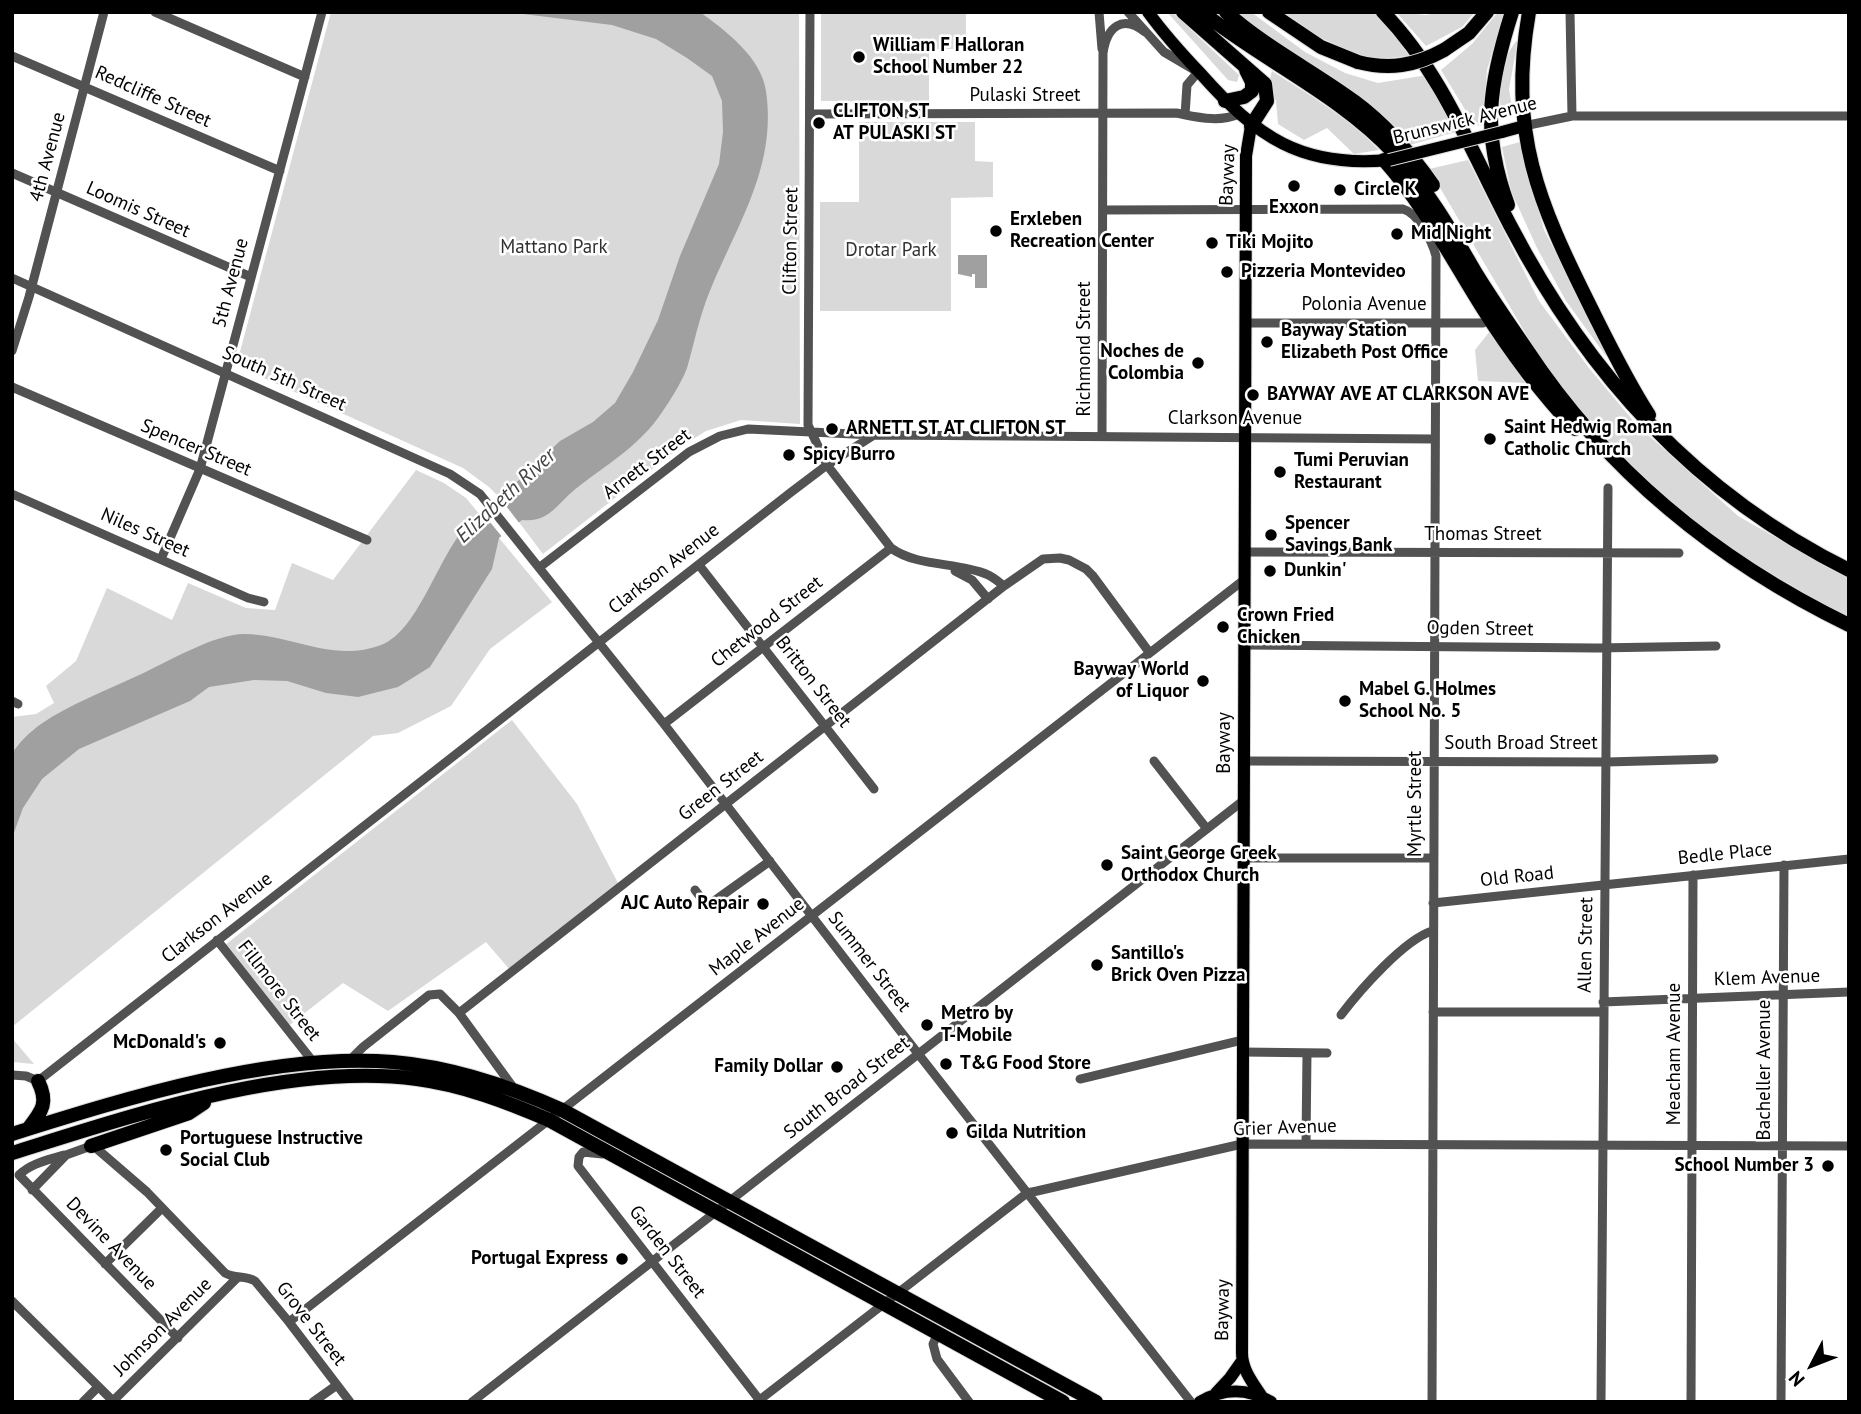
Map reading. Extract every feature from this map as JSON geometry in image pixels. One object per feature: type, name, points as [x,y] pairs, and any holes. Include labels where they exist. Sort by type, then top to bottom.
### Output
[{"type":"highway","points":[[1183,12],[1262,81],[1267,92],[1265,104],[1251,126]]},
{"type":"highway","points":[[1202,12],[1342,108],[1387,145],[1420,182],[1435,204],[1543,374],[1573,413],[1623,468],[1657,500]]},
{"type":"highway","points":[[1226,12],[1269,46],[1356,103],[1401,145],[1449,208],[1510,325]]},
{"type":"highway","points":[[1269,12],[1321,47],[1358,62],[1394,68],[1414,64],[1444,50],[1469,33],[1488,12]]},
{"type":"highway","points":[[1383,12],[1420,55],[1445,94],[1533,268],[1567,323],[1627,401],[1699,472],[1793,540],[1849,570]]},
{"type":"highway","points":[[1512,12],[1492,83],[1492,141],[1503,190],[1533,268]]},
{"type":"highway","points":[[1529,12],[1521,68],[1524,126],[1536,181],[1562,249],[1630,385],[1668,443]]},
{"type":"highway","points":[[1225,100],[1244,97],[1252,91],[1252,82],[1246,69]]},
{"type":"highway","points":[[1387,160],[1428,215],[1490,321],[1533,380],[1606,462],[1738,562],[1795,597],[1849,625]]},
{"type":"highway","points":[[12,1134],[180,1087],[260,1070],[314,1063],[350,1060],[394,1062],[432,1067],[493,1082],[562,1110],[1096,1402]]},
{"type":"highway","points":[[12,1153],[258,1086],[371,1076],[417,1079],[463,1088],[509,1103],[549,1121],[1063,1402]]},
{"type":"highway","points":[[27,1130],[44,1105],[43,1091],[38,1081]]},
{"type":"highway","points":[[91,1146],[189,1113],[215,1096]]},
{"type":"main road","name":"Brunswick Avenue","points":[[1148,12],[1198,72],[1251,126],[1275,140],[1310,154],[1354,161],[1387,160],[1524,126]]},
{"type":"main road","name":"Bayway","points":[[1251,126],[1246,156],[1242,1361],[1266,1399]]},
{"type":"main road","name":"Bayway","points":[[1214,1395],[1242,1361]]},
{"type":"main road","points":[[1200,1402],[1214,1395],[1236,1390],[1266,1399]]},
{"type":"street","name":"4th Avenue","points":[[12,351],[32,287],[104,12]]},
{"type":"street","points":[[155,12],[305,77]]},
{"type":"street","name":"5th Avenue","points":[[160,559],[200,469],[322,12]]},
{"type":"street","name":"Clifton Street","points":[[810,12],[808,425],[827,465],[891,548]]},
{"type":"street","name":"Richmond Street","points":[[1099,12],[1103,53],[1102,436]]},
{"type":"street","points":[[1128,12],[1169,56],[1198,72],[1187,85],[1185,115]]},
{"type":"street","points":[[1570,12],[1572,116]]},
{"type":"street","points":[[1103,53],[1108,35],[1118,25],[1131,24],[1145,32]]},
{"type":"street","name":"Redcliffe Street","points":[[12,56],[85,85],[280,171]]},
{"type":"street","name":"Pulaski Street","points":[[810,114],[1103,114],[1185,115],[1220,119],[1239,114]]},
{"type":"street","name":"Brunswick Avenue","points":[[1524,126],[1572,116],[1849,116]]},
{"type":"street","name":"Loomis Street","points":[[12,173],[251,277]]},
{"type":"street","name":"Myrtle Street","points":[[1246,211],[1404,209],[1412,212],[1436,256],[1432,1402]]},
{"type":"street","points":[[1103,210],[1246,211]]},
{"type":"street","name":"South 5th Street","points":[[12,278],[450,474],[471,486],[494,509]]},
{"type":"street","name":"Polonia Avenue","points":[[1245,323],[1482,323]]},
{"type":"street","name":"Spencer Street","points":[[12,387],[367,540]]},
{"type":"street","name":"Arnett Street","points":[[540,567],[705,442],[731,432],[772,428],[874,435]]},
{"type":"street","name":"Clarkson Avenue","points":[[38,1081],[827,465],[874,435],[1434,439]]},
{"type":"street","name":"Allen Street","points":[[1601,1402],[1608,488]]},
{"type":"street","name":"Niles Street","points":[[12,494],[264,603]]},
{"type":"street","name":"Summer Street","points":[[494,509],[1191,1402]]},
{"type":"street","points":[[891,548],[898,553],[944,566],[986,574],[1004,586]]},
{"type":"street","name":"Chetwood Street","points":[[664,724],[891,548]]},
{"type":"street","name":"Thomas Street","points":[[1245,552],[1679,553]]},
{"type":"street","name":"Green Street","points":[[459,1013],[1004,586],[1043,559],[1069,560],[1086,569],[1149,652]]},
{"type":"street","name":"Britton Street","points":[[699,565],[874,789]]},
{"type":"street","points":[[944,566],[972,580],[988,599]]},
{"type":"street","name":"Maple Avenue","points":[[289,1322],[1245,579]]},
{"type":"street","name":"Ogden Street","points":[[1245,645],[1607,648],[1716,646]]},
{"type":"street","name":"South Broad Street","points":[[1244,761],[1607,762],[1714,759]]},
{"type":"street","points":[[1154,761],[1207,829]]},
{"type":"street","name":"South Broad Street","points":[[472,1402],[1244,800]]},
{"type":"street","points":[[1243,858],[1433,859]]},
{"type":"street","name":"Bedle Place","points":[[1604,884],[1849,859]]},
{"type":"street","points":[[695,890],[705,903],[710,904],[770,861]]},
{"type":"street","name":"Bacheller Avenue","points":[[1781,1402],[1784,865]]},
{"type":"street","name":"Meacham Avenue","points":[[1691,1402],[1693,875]]},
{"type":"street","name":"Old Road","points":[[1433,903],[1604,884]]},
{"type":"street","points":[[1341,1015],[1362,989],[1418,936],[1432,931]]},
{"type":"street","name":"Fillmore Street","points":[[218,940],[314,1063]]},
{"type":"street","name":"Klem Avenue","points":[[1433,1012],[1603,1007],[1692,999],[1849,992]]},
{"type":"street","points":[[350,1060],[429,995],[440,994],[459,1013],[516,1090]]},
{"type":"street","points":[[1080,1079],[1242,1046],[1327,1053]]},
{"type":"street","points":[[1306,1143],[1307,1053]]},
{"type":"street","points":[[12,1075],[38,1081]]},
{"type":"street","points":[[115,1138],[114,1151],[118,1165]]},
{"type":"street","name":"Grier Avenue","points":[[759,1401],[1027,1193],[1242,1144],[1849,1146]]},
{"type":"street","points":[[16,1175],[36,1164],[91,1146]]},
{"type":"street","name":"Grove Street","points":[[91,1146],[118,1165],[225,1273],[255,1281],[350,1402]]},
{"type":"street","name":"Garden Street","points":[[620,1159],[585,1151],[580,1155],[578,1167],[759,1401]]},
{"type":"street","points":[[33,1189],[66,1155]]},
{"type":"street","name":"Devine Avenue","points":[[16,1175],[33,1189],[178,1338]]},
{"type":"street","points":[[105,1264],[162,1208]]},
{"type":"street","name":"Johnson Avenue","points":[[113,1401],[237,1278]]},
{"type":"street","points":[[12,1301],[113,1401]]},
{"type":"street","points":[[938,1333],[933,1343],[936,1359],[968,1402]]},
{"type":"street","points":[[313,1402],[337,1385]]},
{"type":"street","points":[[83,1402],[98,1387]]},
{"type":"green space","name":"Mattano Park","points":[[331,12],[799,12],[800,424],[741,420],[706,431],[682,446],[543,554],[503,501],[463,468],[244,369],[237,363]]},
{"type":"green space","points":[[821,12],[966,12],[966,49],[929,49],[929,102],[821,101]]},
{"type":"green space","points":[[1167,12],[1172,12],[1239,75],[1237,82],[1228,80]]},
{"type":"green space","points":[[1234,12],[1251,12],[1305,52],[1345,73],[1378,83],[1427,75],[1456,132],[1406,146],[1378,114]]},
{"type":"green space","points":[[1284,12],[1375,12],[1409,56],[1370,60],[1319,37]]},
{"type":"green space","points":[[1396,12],[1426,15],[1440,12],[1475,12],[1462,27],[1426,46]]},
{"type":"green space","points":[[1498,12],[1504,12],[1487,70],[1483,125],[1475,126],[1441,70],[1472,44]]},
{"type":"green space","points":[[1518,39],[1509,89],[1513,114],[1501,116],[1500,85],[1504,66]]},
{"type":"green space","points":[[1272,71],[1341,117],[1379,150],[1354,154],[1327,128],[1304,140],[1278,124],[1276,101],[1268,86]]},
{"type":"green space","name":"Drotar Park","points":[[859,122],[975,122],[975,161],[993,162],[993,197],[951,198],[951,311],[820,311],[820,202],[859,202]]},
{"type":"green space","points":[[1520,142],[1544,230],[1608,354],[1606,356],[1566,301],[1537,248],[1511,191],[1502,147]]},
{"type":"green space","points":[[1468,160],[1539,301],[1589,368],[1636,424],[1738,516],[1849,579],[1849,617],[1735,552],[1671,506],[1611,447],[1550,375],[1429,169]]},
{"type":"green space","points":[[1490,331],[1528,383],[1478,381],[1475,350]]},
{"type":"green space","points":[[416,470],[444,483],[466,498],[552,602],[490,649],[451,706],[398,733],[373,736],[12,1027],[12,717],[36,714],[54,703],[46,686],[76,661],[107,588],[172,620],[188,583],[246,608],[275,610],[292,563],[333,580]]},
{"type":"green space","points":[[512,720],[577,804],[619,885],[510,970],[486,942],[388,1011],[343,983],[287,1027],[225,945]]},
{"type":"green space","points":[[12,1038],[34,1064],[12,1062]]},
{"type":"shaded area","points":[[507,12],[700,12],[741,46],[763,79],[768,121],[759,176],[704,307],[687,368],[674,394],[649,429],[553,511],[540,518],[522,520],[499,538],[492,569],[430,667],[398,687],[358,697],[326,693],[287,681],[254,680],[209,687],[190,701],[79,749],[42,779],[23,808],[12,838],[12,754],[41,724],[76,704],[190,650],[232,635],[263,635],[330,650],[363,650],[381,645],[408,623],[451,548],[474,518],[482,520],[507,498],[507,488],[560,441],[593,422],[615,403],[658,320],[680,256],[719,164],[723,132],[722,101],[712,76],[656,39],[612,25]]},
{"type":"shaded area","points":[[958,255],[987,255],[987,288],[975,288],[975,274],[972,274],[972,277],[958,274]]},
{"type":"pier","points":[[503,502],[520,524],[503,538],[485,516]]},
{"type":"place","name":"William F Halloran School Number 22","points":[[859,57]]},
{"type":"place","name":"CLIFTON ST AT PULASKI ST","points":[[819,123]]},
{"type":"place","name":"Exxon","points":[[1294,186]]},
{"type":"place","name":"Circle K","points":[[1340,190]]},
{"type":"place","name":"Erxleben Recreation Center","points":[[996,231]]},
{"type":"place","name":"Mid Night","points":[[1397,234]]},
{"type":"place","name":"Tiki Mojito","points":[[1212,243]]},
{"type":"place","name":"Pizzeria Montevideo","points":[[1227,272]]},
{"type":"place","name":"Bayway Station Elizabeth Post Office","points":[[1267,342]]},
{"type":"place","name":"Noches de Colombia","points":[[1198,363]]},
{"type":"place","name":"BAYWAY AVE AT CLARKSON AVE","points":[[1253,395]]},
{"type":"place","name":"ARNETT ST AT CLIFTON ST","points":[[832,429]]},
{"type":"place","name":"Saint Hedwig Roman Catholic Church","points":[[1490,439]]},
{"type":"place","name":"Spicy Burro","points":[[789,455]]},
{"type":"place","name":"Tumi Peruvian Restaurant","points":[[1280,472]]},
{"type":"place","name":"Spencer Savings Bank","points":[[1271,535]]},
{"type":"place","name":"Dunkin'","points":[[1270,571]]},
{"type":"place","name":"Crown Fried Chicken","points":[[1223,627]]},
{"type":"place","name":"Bayway World of Liquor","points":[[1203,681]]},
{"type":"place","name":"Mabel G. Holmes School No. 5","points":[[1345,701]]},
{"type":"place","name":"Saint George Greek Orthodox Church","points":[[1107,865]]},
{"type":"place","name":"AJC Auto Repair","points":[[763,904]]},
{"type":"place","name":"Santillo's Brick Oven Pizza","points":[[1097,965]]},
{"type":"place","name":"Metro by T-Mobile","points":[[927,1025]]},
{"type":"place","name":"McDonald's","points":[[220,1043]]},
{"type":"place","name":"T&G Food Store","points":[[946,1064]]},
{"type":"place","name":"Family Dollar","points":[[837,1067]]},
{"type":"place","name":"Gilda Nutrition","points":[[952,1133]]},
{"type":"place","name":"Portuguese Instructive Social Club","points":[[166,1150]]},
{"type":"place","name":"School Number 3","points":[[1828,1166]]},
{"type":"place","name":"Portugal Express","points":[[622,1259]]},
{"type":"water label","name":"Elizabeth River","points":[[506,496]]}]
